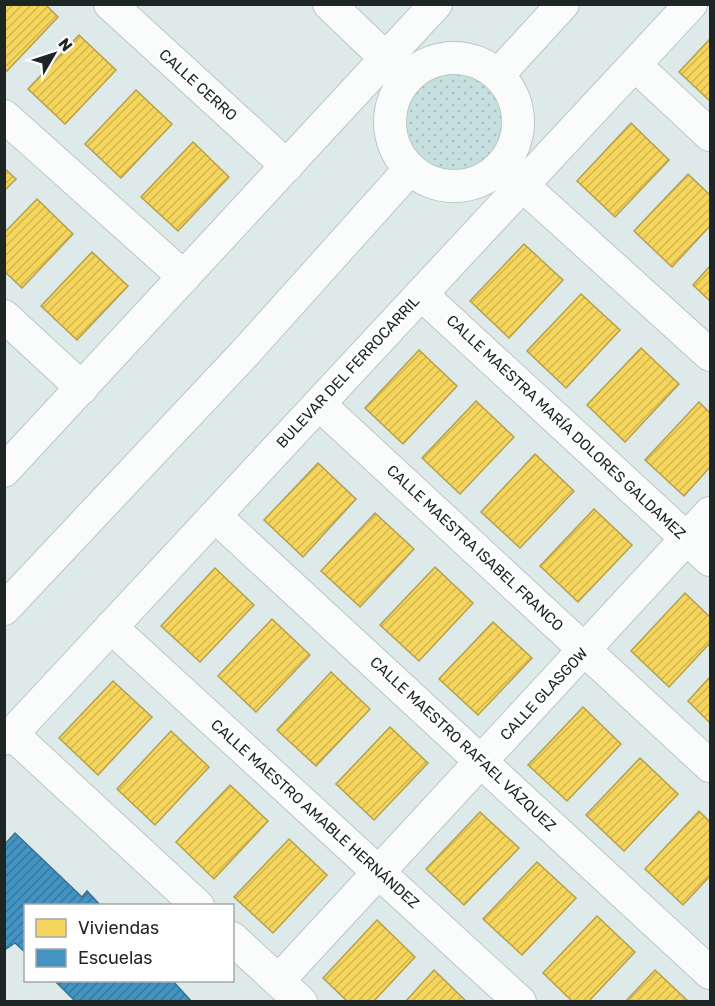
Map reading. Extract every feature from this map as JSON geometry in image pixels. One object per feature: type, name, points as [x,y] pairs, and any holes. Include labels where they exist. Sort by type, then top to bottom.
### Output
[{"type":"street","name":"CALLE CERRO","points":[[110,4],[287,166]]},
{"type":"street","points":[[329,4],[397,68],[397,92],[391,110],[390,127],[394,144],[411,169],[432,182],[457,186],[473,183],[489,176],[512,176],[711,355]]},
{"type":"street","points":[[4,471],[287,166],[397,68],[436,4]]},
{"type":"street","points":[[498,75],[563,4]]},
{"type":"street","name":"BULEVAR DEL FERROCARRIL","points":[[8,736],[421,294],[512,176],[635,65],[691,4]]},
{"type":"street","points":[[397,68],[423,66],[441,59],[462,58],[481,64],[498,75],[510,91],[517,110],[518,130],[513,149],[512,176]]},
{"type":"street","points":[[635,65],[711,135]]},
{"type":"street","points":[[4,116],[184,277]]},
{"type":"street","points":[[4,609],[243,354],[411,169]]},
{"type":"street","name":"CALLE MAESTRA MARÍA DOLORES GALDAMEZ","points":[[421,294],[711,560]]},
{"type":"street","points":[[4,316],[82,388]]},
{"type":"street","name":"CALLE MAESTRA ISABEL FRANCO","points":[[319,404],[711,766]]},
{"type":"street","name":"CALLE GLASGOW","points":[[279,980],[711,513]]},
{"type":"street","name":"CALLE MAESTRO RAFAEL VÁZQUEZ","points":[[215,516],[711,973]]},
{"type":"street","name":"CALLE MAESTRO AMABLE HERNÁNDEZ","points":[[111,627],[520,1002]]},
{"type":"street","points":[[8,736],[196,904]]},
{"type":"street","points":[[234,940],[301,1002]]},
{"type":"shaded area","points":[[454,67],[475,71],[493,83],[505,101],[509,122],[505,143],[493,161],[475,173],[454,177],[433,173],[415,161],[403,143],[399,122],[403,101],[415,83],[433,71]]},
{"type":"building: Viviendas","points":[[4,4],[45,4],[58,17],[7,71],[4,69]]},
{"type":"building: Viviendas","points":[[79,35],[116,70],[65,124],[28,89]]},
{"type":"building: Viviendas","points":[[710,39],[710,101],[679,72]]},
{"type":"building: Viviendas","points":[[136,90],[172,124],[121,178],[85,144]]},
{"type":"building: Viviendas","points":[[631,123],[669,160],[615,217],[577,181]]},
{"type":"building: Viviendas","points":[[193,142],[229,177],[178,231],[141,197]]},
{"type":"building: Viviendas","points":[[4,168],[16,179],[4,191]]},
{"type":"building: Viviendas","points":[[688,174],[710,195],[710,226],[672,267],[634,231]]},
{"type":"building: Viviendas","points":[[37,199],[73,234],[22,288],[4,271],[4,233]]},
{"type":"building: Viviendas","points":[[524,244],[563,280],[509,338],[470,301]]},
{"type":"building: Viviendas","points":[[92,252],[128,286],[77,340],[41,306]]},
{"type":"building: Viviendas","points":[[710,266],[710,301],[693,285]]},
{"type":"building: Viviendas","points":[[581,294],[620,330],[566,388],[527,351]]},
{"type":"building: Viviendas","points":[[641,348],[679,384],[625,442],[587,405]]},
{"type":"building: Viviendas","points":[[419,350],[457,386],[403,444],[365,408]]},
{"type":"building: Viviendas","points":[[476,401],[514,437],[460,494],[422,458]]},
{"type":"building: Viviendas","points":[[699,402],[710,413],[710,467],[684,496],[645,460]]},
{"type":"building: Viviendas","points":[[535,454],[574,491],[520,548],[481,512]]},
{"type":"building: Viviendas","points":[[318,463],[356,499],[303,557],[264,520]]},
{"type":"building: Viviendas","points":[[594,509],[632,545],[578,602],[540,566]]},
{"type":"building: Viviendas","points":[[375,513],[414,549],[360,607],[321,571]]},
{"type":"building: Viviendas","points":[[435,567],[473,603],[419,661],[380,625]]},
{"type":"building: Viviendas","points":[[215,568],[254,605],[200,662],[161,626]]},
{"type":"building: Viviendas","points":[[685,593],[710,617],[710,643],[669,687],[631,651]]},
{"type":"building: Viviendas","points":[[272,619],[310,655],[256,712],[218,676]]},
{"type":"building: Viviendas","points":[[493,622],[532,658],[478,715],[439,679]]},
{"type":"building: Viviendas","points":[[331,672],[370,709],[316,766],[277,730]]},
{"type":"building: Viviendas","points":[[710,677],[710,723],[688,701]]},
{"type":"building: Viviendas","points":[[113,681],[152,717],[98,775],[59,738]]},
{"type":"building: Viviendas","points":[[583,707],[621,744],[567,801],[528,765]]},
{"type":"building: Viviendas","points":[[390,727],[428,763],[374,820],[336,784]]},
{"type":"building: Viviendas","points":[[171,731],[209,767],[155,825],[117,789]]},
{"type":"building: Viviendas","points":[[640,758],[678,794],[624,851],[586,815]]},
{"type":"building: Viviendas","points":[[230,785],[268,821],[214,879],[176,842]]},
{"type":"building: Viviendas","points":[[699,811],[710,822],[710,876],[683,905],[645,869]]},
{"type":"building: Viviendas","points":[[480,812],[519,848],[464,905],[426,869]]},
{"type":"building: Viviendas","points":[[289,839],[327,875],[273,933],[234,897]]},
{"type":"building: Viviendas","points":[[537,862],[576,898],[522,955],[483,919]]},
{"type":"building: Viviendas","points":[[597,916],[635,952],[588,1002],[573,1002],[543,973]]},
{"type":"building: Viviendas","points":[[377,920],[415,957],[373,1002],[348,1002],[323,978]]},
{"type":"building: Viviendas","points":[[434,970],[467,1002],[405,1002]]},
{"type":"building: Viviendas","points":[[655,970],[689,1002],[625,1002]]},
{"type":"building: Escuelas","points":[[15,833],[82,897],[87,891],[99,904],[24,904],[24,951],[15,943],[6,949],[4,947],[4,845]]},
{"type":"building: Escuelas","points":[[56,982],[174,982],[192,1002],[76,1002]]}]
